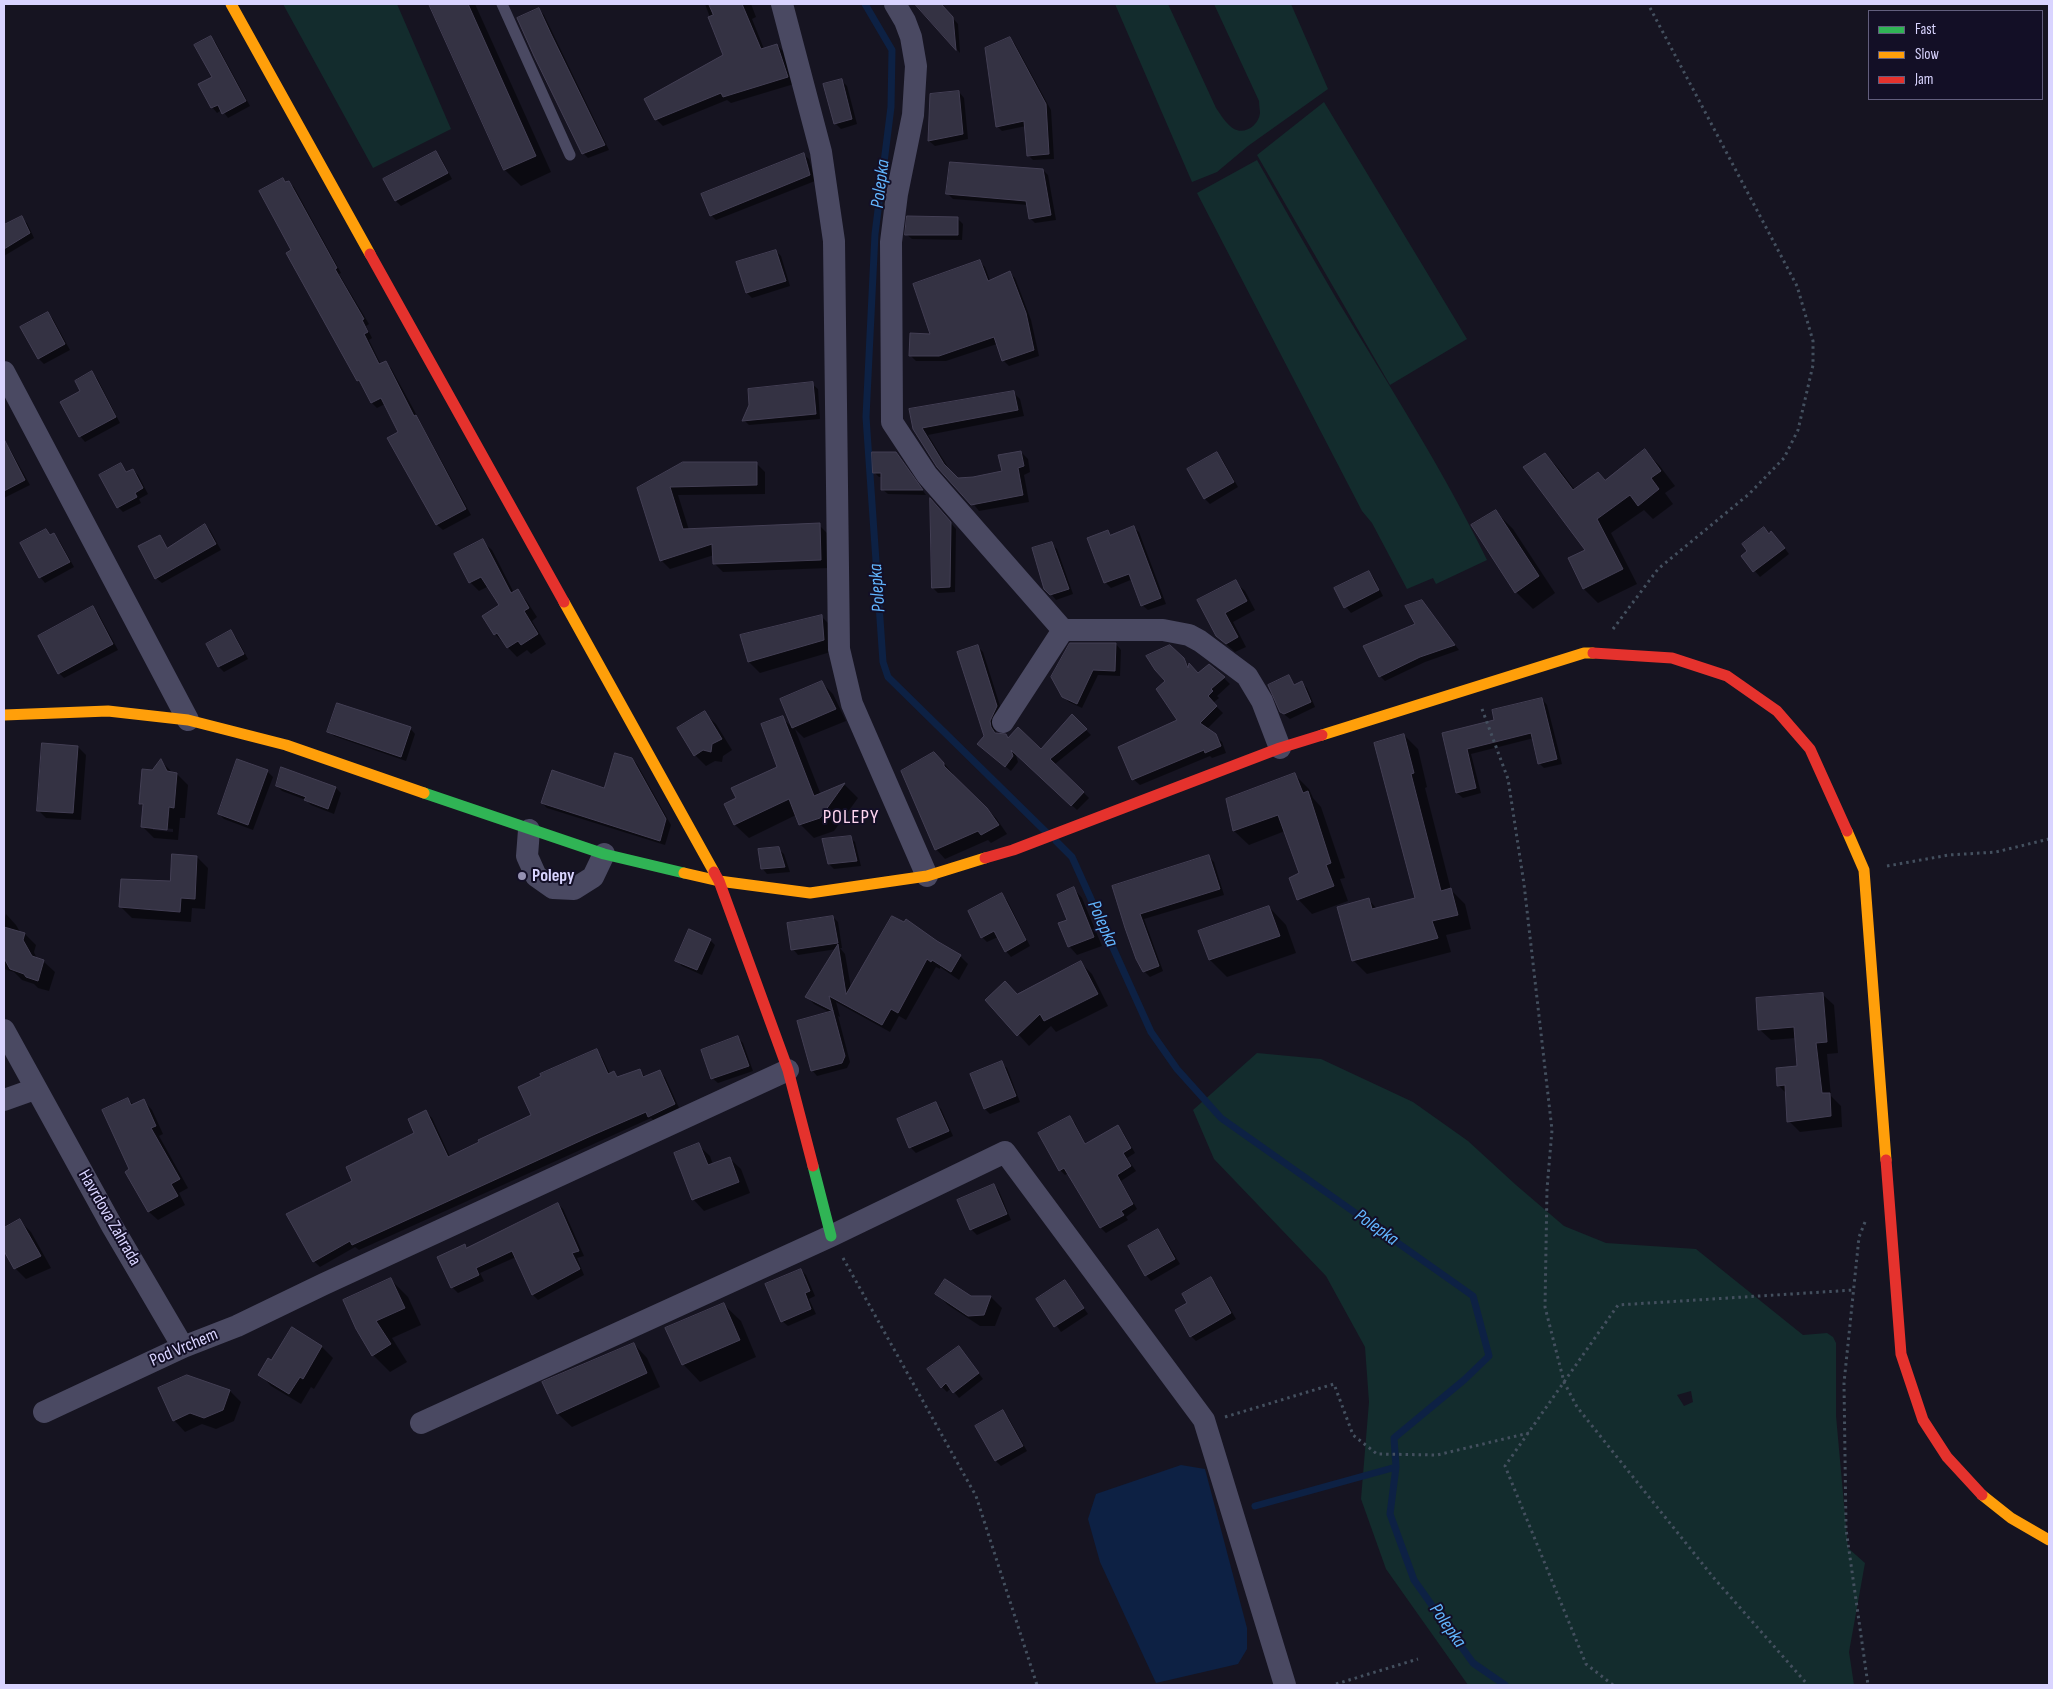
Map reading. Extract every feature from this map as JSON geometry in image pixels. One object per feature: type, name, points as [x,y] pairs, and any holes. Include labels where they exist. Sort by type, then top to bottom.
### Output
[{"type":"street","points":[[231,4],[719,881],[788,1070],[831,1236]]},
{"type":"street","points":[[782,4],[821,152],[834,242],[840,649],[852,704],[927,876]]},
{"type":"street","points":[[895,4],[905,20],[911,37],[916,75],[913,115],[897,194],[891,242],[892,422],[927,475],[1063,630],[1163,630],[1189,635],[1247,676],[1262,701],[1280,748]]},
{"type":"street","points":[[4,372],[188,720]]},
{"type":"street","points":[[1004,722],[1063,630]]},
{"type":"street","points":[[4,715],[108,711],[188,720],[286,744],[528,830],[604,854],[719,881],[810,893],[927,876],[1013,850],[1280,748],[1584,653],[1672,658],[1727,676],[1777,711],[1810,749],[1864,870],[1901,1354],[1922,1418],[1945,1456],[1984,1498],[2028,1530],[2049,1540]]},
{"type":"street","points":[[528,830],[527,856],[530,863],[536,876],[553,888],[574,890],[593,877],[604,854]]},
{"type":"street","name":"Havrdova Zahrada","points":[[7,1035],[112,1226],[183,1347]]},
{"type":"street","name":"Pod Vrchem","points":[[44,1412],[183,1347],[237,1326],[788,1070]]},
{"type":"street","points":[[4,1100],[35,1089]]},
{"type":"street","points":[[421,1423],[831,1236],[1005,1152],[1205,1423],[1285,1685]]},
{"type":"lane","points":[[502,4],[570,155]]},
{"type":"path","points":[[1611,632],[1658,569],[1749,494],[1784,458],[1798,430],[1813,365],[1813,341],[1797,286],[1648,4]]},
{"type":"path","points":[[1473,688],[1508,779],[1524,884],[1552,1130],[1546,1189],[1545,1308],[1564,1382],[1577,1407],[1713,1577],[1808,1685]]},
{"type":"path","points":[[1864,870],[1949,855],[1996,852],[2049,839]]},
{"type":"path","points":[[1866,1221],[1859,1237],[1844,1383],[1846,1530],[1868,1685]]},
{"type":"path","points":[[831,1236],[976,1496],[1037,1685]]},
{"type":"path","points":[[1613,1685],[1586,1664],[1505,1466],[1618,1305],[1854,1290]]},
{"type":"path","points":[[1205,1423],[1334,1384],[1353,1435],[1377,1454],[1437,1455],[1529,1433]]},
{"type":"path","points":[[1331,1685],[1418,1659]]},
{"type":"green space","points":[[283,4],[397,4],[451,129],[373,168]]},
{"type":"green space","points":[[1115,4],[1168,4],[1216,108],[1226,122],[1238,131],[1251,128],[1257,121],[1260,113],[1259,101],[1214,4],[1291,4],[1328,89],[1248,146],[1217,172],[1192,182]]},
{"type":"green space","points":[[1324,102],[1467,339],[1390,385],[1257,155]]},
{"type":"green space","points":[[1257,160],[1336,298],[1434,460],[1487,560],[1436,584],[1433,578],[1407,589],[1372,523],[1362,511],[1197,193]]},
{"type":"green space","points":[[1257,1053],[1321,1059],[1413,1102],[1468,1141],[1564,1226],[1606,1243],[1696,1249],[1803,1335],[1827,1333],[1833,1337],[1836,1343],[1836,1416],[1848,1548],[1865,1563],[1849,1652],[1854,1685],[1468,1685],[1386,1569],[1361,1499],[1369,1402],[1365,1347],[1326,1276],[1214,1159],[1193,1110]],"holes":[[[1691,1391],[1693,1402],[1684,1406],[1677,1395]]]},
{"type":"water","points":[[1181,1465],[1205,1469],[1247,1628],[1247,1649],[1238,1664],[1156,1683],[1100,1562],[1088,1519],[1096,1494]]},
{"type":"building","points":[[429,4],[468,4],[536,156],[504,170]]},
{"type":"building","points":[[709,4],[742,4],[761,49],[777,44],[788,77],[723,97],[721,93],[655,120],[644,99],[723,55],[708,17],[713,15]]},
{"type":"building","points":[[915,4],[941,4],[953,17],[956,50]]},
{"type":"building","points":[[539,8],[605,145],[582,154],[517,18]]},
{"type":"building","points":[[211,36],[246,101],[222,114],[218,105],[211,108],[198,84],[212,77],[194,45]]},
{"type":"building","points":[[1010,37],[1046,104],[1049,154],[1027,156],[1024,121],[996,127],[985,48]]},
{"type":"building","points":[[842,79],[852,119],[834,124],[823,84]]},
{"type":"building","points":[[959,91],[963,134],[928,141],[930,94]]},
{"type":"building","points":[[436,151],[448,173],[395,201],[383,179]]},
{"type":"building","points":[[804,153],[810,175],[710,216],[701,194]]},
{"type":"building","points":[[950,162],[1043,169],[1051,215],[1029,219],[1026,201],[946,194]]},
{"type":"building","points":[[283,178],[285,182],[289,181],[337,268],[335,269],[364,319],[362,320],[368,332],[364,334],[379,364],[386,361],[414,416],[416,415],[466,509],[436,525],[387,438],[398,432],[381,398],[371,403],[286,253],[291,250],[259,191]]},
{"type":"building","points":[[22,216],[30,233],[4,249],[4,225]]},
{"type":"building","points":[[907,216],[958,217],[958,235],[905,235]]},
{"type":"building","points":[[776,250],[786,281],[746,293],[736,262]]},
{"type":"building","points":[[980,260],[988,281],[1010,271],[1026,313],[1034,350],[1002,361],[994,337],[939,356],[909,356],[910,333],[930,334],[913,284]]},
{"type":"building","points":[[48,312],[65,344],[38,359],[20,327]]},
{"type":"building","points":[[92,371],[116,417],[79,437],[60,402],[80,391],[75,381]]},
{"type":"building","points":[[813,382],[816,414],[742,421],[749,405],[748,389]]},
{"type":"building","points":[[1014,391],[1018,410],[922,428],[944,464],[958,478],[1002,471],[998,455],[1021,451],[1024,466],[1018,468],[1023,495],[971,505],[937,467],[913,429],[909,409]]},
{"type":"building","points":[[4,439],[25,480],[4,491]]},
{"type":"building","points":[[1645,449],[1661,471],[1651,478],[1659,489],[1638,506],[1630,495],[1597,519],[1623,569],[1583,589],[1568,558],[1585,550],[1523,467],[1545,453],[1573,490],[1598,472],[1605,480]]},
{"type":"building","points":[[872,452],[896,452],[923,490],[881,490],[881,473],[873,473]]},
{"type":"building","points":[[1217,452],[1234,482],[1204,499],[1187,469]]},
{"type":"building","points":[[683,462],[757,462],[757,485],[670,487],[683,529],[820,523],[821,560],[713,564],[712,544],[660,561],[637,488]]},
{"type":"building","points":[[121,463],[126,472],[133,469],[143,488],[135,493],[137,497],[117,508],[99,475]]},
{"type":"building","points":[[930,498],[951,522],[950,587],[932,588]]},
{"type":"building","points":[[1496,510],[1539,576],[1515,593],[1471,525]]},
{"type":"building","points":[[205,524],[216,544],[155,579],[138,546],[160,535],[167,548]]},
{"type":"building","points":[[1134,526],[1161,598],[1141,606],[1129,574],[1104,583],[1087,538],[1108,530],[1110,535]]},
{"type":"building","points":[[1764,527],[1769,534],[1771,531],[1785,548],[1753,572],[1741,556],[1747,551],[1742,544]]},
{"type":"building","points":[[46,529],[50,535],[54,533],[70,562],[39,578],[20,543]]},
{"type":"building","points":[[483,539],[511,593],[518,589],[529,608],[524,611],[538,634],[521,645],[518,641],[507,648],[497,633],[494,635],[482,616],[499,605],[481,577],[469,583],[454,554]]},
{"type":"building","points":[[1052,542],[1069,589],[1050,595],[1044,589],[1032,548]]},
{"type":"building","points":[[1369,571],[1379,590],[1344,608],[1334,588]]},
{"type":"building","points":[[1236,580],[1247,601],[1225,613],[1238,637],[1226,644],[1216,636],[1197,600]]},
{"type":"building","points":[[1422,600],[1455,645],[1420,657],[1379,677],[1363,646],[1415,624],[1405,606]]},
{"type":"building","points":[[93,606],[113,644],[58,674],[38,636]]},
{"type":"building","points":[[822,615],[824,640],[748,662],[740,635]]},
{"type":"building","points":[[231,630],[244,654],[218,667],[206,644]]},
{"type":"building","points":[[1070,643],[1116,643],[1115,671],[1093,670],[1077,704],[1062,697],[1051,677]]},
{"type":"building","points":[[978,645],[997,706],[990,721],[995,733],[1006,734],[1008,738],[1018,727],[1041,749],[1072,714],[1087,729],[1050,759],[1084,792],[1071,806],[1011,750],[1013,756],[1005,767],[977,744],[984,736],[957,652]]},
{"type":"building","points":[[1170,645],[1184,658],[1188,668],[1189,663],[1198,673],[1209,664],[1225,677],[1211,689],[1213,691],[1208,696],[1217,706],[1200,723],[1216,734],[1221,746],[1205,753],[1204,750],[1132,780],[1118,747],[1177,720],[1156,689],[1165,681],[1146,656]]},
{"type":"building","points":[[1289,675],[1294,685],[1302,681],[1311,702],[1284,714],[1280,712],[1268,685]]},
{"type":"building","points":[[822,681],[836,709],[792,728],[780,699]]},
{"type":"building","points":[[1542,698],[1557,759],[1538,764],[1531,733],[1467,749],[1476,788],[1456,793],[1442,733],[1494,720],[1492,710]]},
{"type":"building","points":[[337,703],[411,727],[401,757],[327,732]]},
{"type":"building","points":[[705,711],[722,739],[712,744],[711,752],[703,750],[694,756],[677,728]]},
{"type":"building","points":[[783,716],[814,796],[845,783],[820,818],[799,825],[789,799],[734,825],[724,804],[736,798],[731,788],[777,767],[761,724]]},
{"type":"building","points":[[1404,734],[1414,773],[1411,774],[1441,891],[1451,888],[1458,915],[1432,921],[1438,938],[1352,961],[1337,907],[1369,898],[1372,909],[1415,898],[1374,743]]},
{"type":"building","points":[[42,743],[78,746],[73,813],[37,811]]},
{"type":"building","points":[[934,752],[944,763],[944,766],[987,808],[999,825],[981,835],[978,831],[935,850],[901,771]]},
{"type":"building","points":[[615,753],[632,758],[666,819],[660,841],[541,803],[552,770],[604,788]]},
{"type":"building","points":[[161,759],[167,771],[177,773],[174,808],[169,807],[167,830],[141,827],[143,804],[139,804],[142,769],[152,770]]},
{"type":"building","points":[[237,759],[268,770],[248,825],[218,814]]},
{"type":"building","points":[[281,767],[336,787],[328,809],[304,800],[306,797],[276,786]]},
{"type":"building","points":[[1295,773],[1303,793],[1308,791],[1331,863],[1326,865],[1334,886],[1297,900],[1289,878],[1299,873],[1278,815],[1233,831],[1226,799]]},
{"type":"building","points":[[851,836],[857,861],[828,864],[822,839]]},
{"type":"building","points":[[779,847],[785,867],[761,869],[758,849]]},
{"type":"building","points":[[172,854],[197,856],[195,899],[181,898],[180,912],[119,907],[121,879],[170,881]]},
{"type":"building","points":[[1209,855],[1220,889],[1140,914],[1159,966],[1143,972],[1136,959],[1112,886]]},
{"type":"building","points":[[1074,887],[1094,937],[1068,947],[1058,923],[1067,920],[1057,895]]},
{"type":"building","points":[[1002,893],[1026,940],[1005,952],[994,931],[981,938],[968,911]]},
{"type":"building","points":[[1269,906],[1280,936],[1209,960],[1198,931]]},
{"type":"building","points":[[833,916],[838,943],[791,950],[787,923]]},
{"type":"building","points":[[892,916],[904,922],[906,919],[961,955],[951,972],[932,960],[931,962],[927,959],[898,1013],[891,1009],[882,1025],[829,996],[833,1011],[805,997],[838,944],[846,994]]},
{"type":"building","points":[[4,927],[25,933],[23,940],[32,956],[44,960],[38,981],[10,969],[4,958]]},
{"type":"building","points":[[689,929],[711,939],[697,970],[675,961]]},
{"type":"building","points":[[1081,961],[1098,994],[1044,1021],[1040,1014],[1017,1036],[985,1000],[1005,981],[1017,994]]},
{"type":"building","points":[[1823,993],[1827,1042],[1816,1043],[1822,1093],[1830,1093],[1831,1116],[1787,1122],[1785,1085],[1777,1086],[1776,1068],[1797,1066],[1794,1027],[1758,1030],[1756,998]]},
{"type":"building","points":[[833,1011],[845,1056],[842,1063],[811,1071],[797,1021]]},
{"type":"building","points":[[738,1036],[749,1066],[711,1079],[701,1050]]},
{"type":"building","points":[[597,1049],[608,1074],[614,1071],[617,1077],[640,1069],[643,1077],[660,1070],[675,1104],[648,1117],[646,1112],[593,1135],[352,1245],[350,1241],[313,1262],[286,1214],[352,1181],[346,1167],[414,1133],[408,1119],[426,1110],[448,1157],[479,1142],[478,1140],[531,1115],[518,1087],[541,1076],[540,1074]]},
{"type":"building","points":[[1002,1061],[1016,1096],[984,1109],[970,1074]]},
{"type":"building","points":[[128,1098],[131,1105],[144,1099],[156,1126],[151,1128],[180,1179],[171,1184],[178,1196],[148,1212],[125,1172],[129,1169],[102,1110]]},
{"type":"building","points":[[936,1102],[949,1131],[909,1148],[897,1119]]},
{"type":"building","points":[[1070,1116],[1085,1144],[1118,1125],[1131,1148],[1123,1153],[1131,1166],[1117,1175],[1133,1204],[1121,1211],[1124,1215],[1100,1228],[1064,1168],[1059,1171],[1038,1133]]},
{"type":"building","points":[[699,1143],[708,1165],[730,1157],[739,1182],[692,1200],[674,1153]]},
{"type":"building","points":[[994,1184],[1007,1214],[970,1230],[957,1200]]},
{"type":"building","points":[[558,1203],[579,1251],[572,1253],[580,1269],[532,1295],[512,1251],[476,1268],[479,1275],[451,1288],[437,1257],[465,1244],[466,1248]]},
{"type":"building","points":[[20,1219],[41,1256],[14,1269],[4,1251],[4,1228]]},
{"type":"building","points":[[1158,1229],[1175,1259],[1145,1276],[1128,1246]]},
{"type":"building","points":[[801,1269],[810,1291],[805,1293],[811,1309],[781,1322],[765,1284]]},
{"type":"building","points":[[1211,1277],[1231,1313],[1190,1337],[1175,1310],[1187,1303],[1182,1294]]},
{"type":"building","points":[[391,1278],[405,1308],[376,1321],[391,1344],[372,1356],[356,1329],[343,1300]]},
{"type":"building","points":[[945,1279],[971,1296],[991,1296],[984,1315],[968,1316],[935,1294]]},
{"type":"building","points":[[1065,1280],[1084,1308],[1054,1327],[1036,1299]]},
{"type":"building","points":[[724,1303],[740,1340],[682,1365],[665,1328]]},
{"type":"building","points":[[292,1327],[322,1346],[303,1379],[300,1377],[289,1394],[258,1375],[268,1358],[271,1360]]},
{"type":"building","points":[[634,1343],[647,1373],[557,1414],[542,1382]]},
{"type":"building","points":[[959,1346],[979,1373],[953,1393],[946,1383],[941,1388],[927,1369]]},
{"type":"building","points":[[187,1375],[230,1390],[223,1410],[204,1418],[190,1413],[173,1421],[158,1388]]},
{"type":"building","points":[[1003,1410],[1023,1446],[995,1461],[975,1426]]},
{"type":"waterway","name":"Polepka","points":[[865,4],[892,50],[891,107],[875,234],[866,417],[883,662],[888,677],[1046,832]]},
{"type":"waterway","name":"Polepka","points":[[1056,841],[1072,857],[1151,1032],[1177,1069],[1221,1118],[1473,1296],[1489,1356],[1464,1380],[1394,1438],[1396,1467],[1390,1514],[1414,1580],[1473,1663],[1505,1685]]},
{"type":"waterway","points":[[1255,1506],[1396,1467]]},
{"type":"traffic: fast","points":[[424,793],[604,854],[684,873]]},
{"type":"traffic: fast","points":[[813,1166],[831,1236]]},
{"type":"traffic: slow","points":[[231,4],[370,254]]},
{"type":"traffic: slow","points":[[564,602],[714,872]]},
{"type":"traffic: slow","points":[[1322,735],[1584,653],[1593,653]]},
{"type":"traffic: slow","points":[[4,715],[108,711],[188,720],[286,745],[424,793]]},
{"type":"traffic: slow","points":[[1847,831],[1864,870],[1886,1160]]},
{"type":"traffic: slow","points":[[684,873],[719,881],[810,893],[927,876],[985,858]]},
{"type":"traffic: slow","points":[[1982,1495],[2011,1518],[2049,1540]]},
{"type":"traffic: jam","points":[[370,254],[564,602]]},
{"type":"traffic: jam","points":[[1593,653],[1672,658],[1727,676],[1777,711],[1810,749],[1847,831]]},
{"type":"traffic: jam","points":[[985,858],[1013,850],[1280,748],[1322,735]]},
{"type":"traffic: jam","points":[[714,872],[719,881],[788,1070],[813,1166]]},
{"type":"traffic: jam","points":[[1886,1160],[1901,1354],[1923,1420],[1947,1457],[1982,1495]]},
{"type":"place","name":"Polepy","points":[[522,876]]},
{"type":"district","name":"POLEPY","points":[[851,818]]}]
